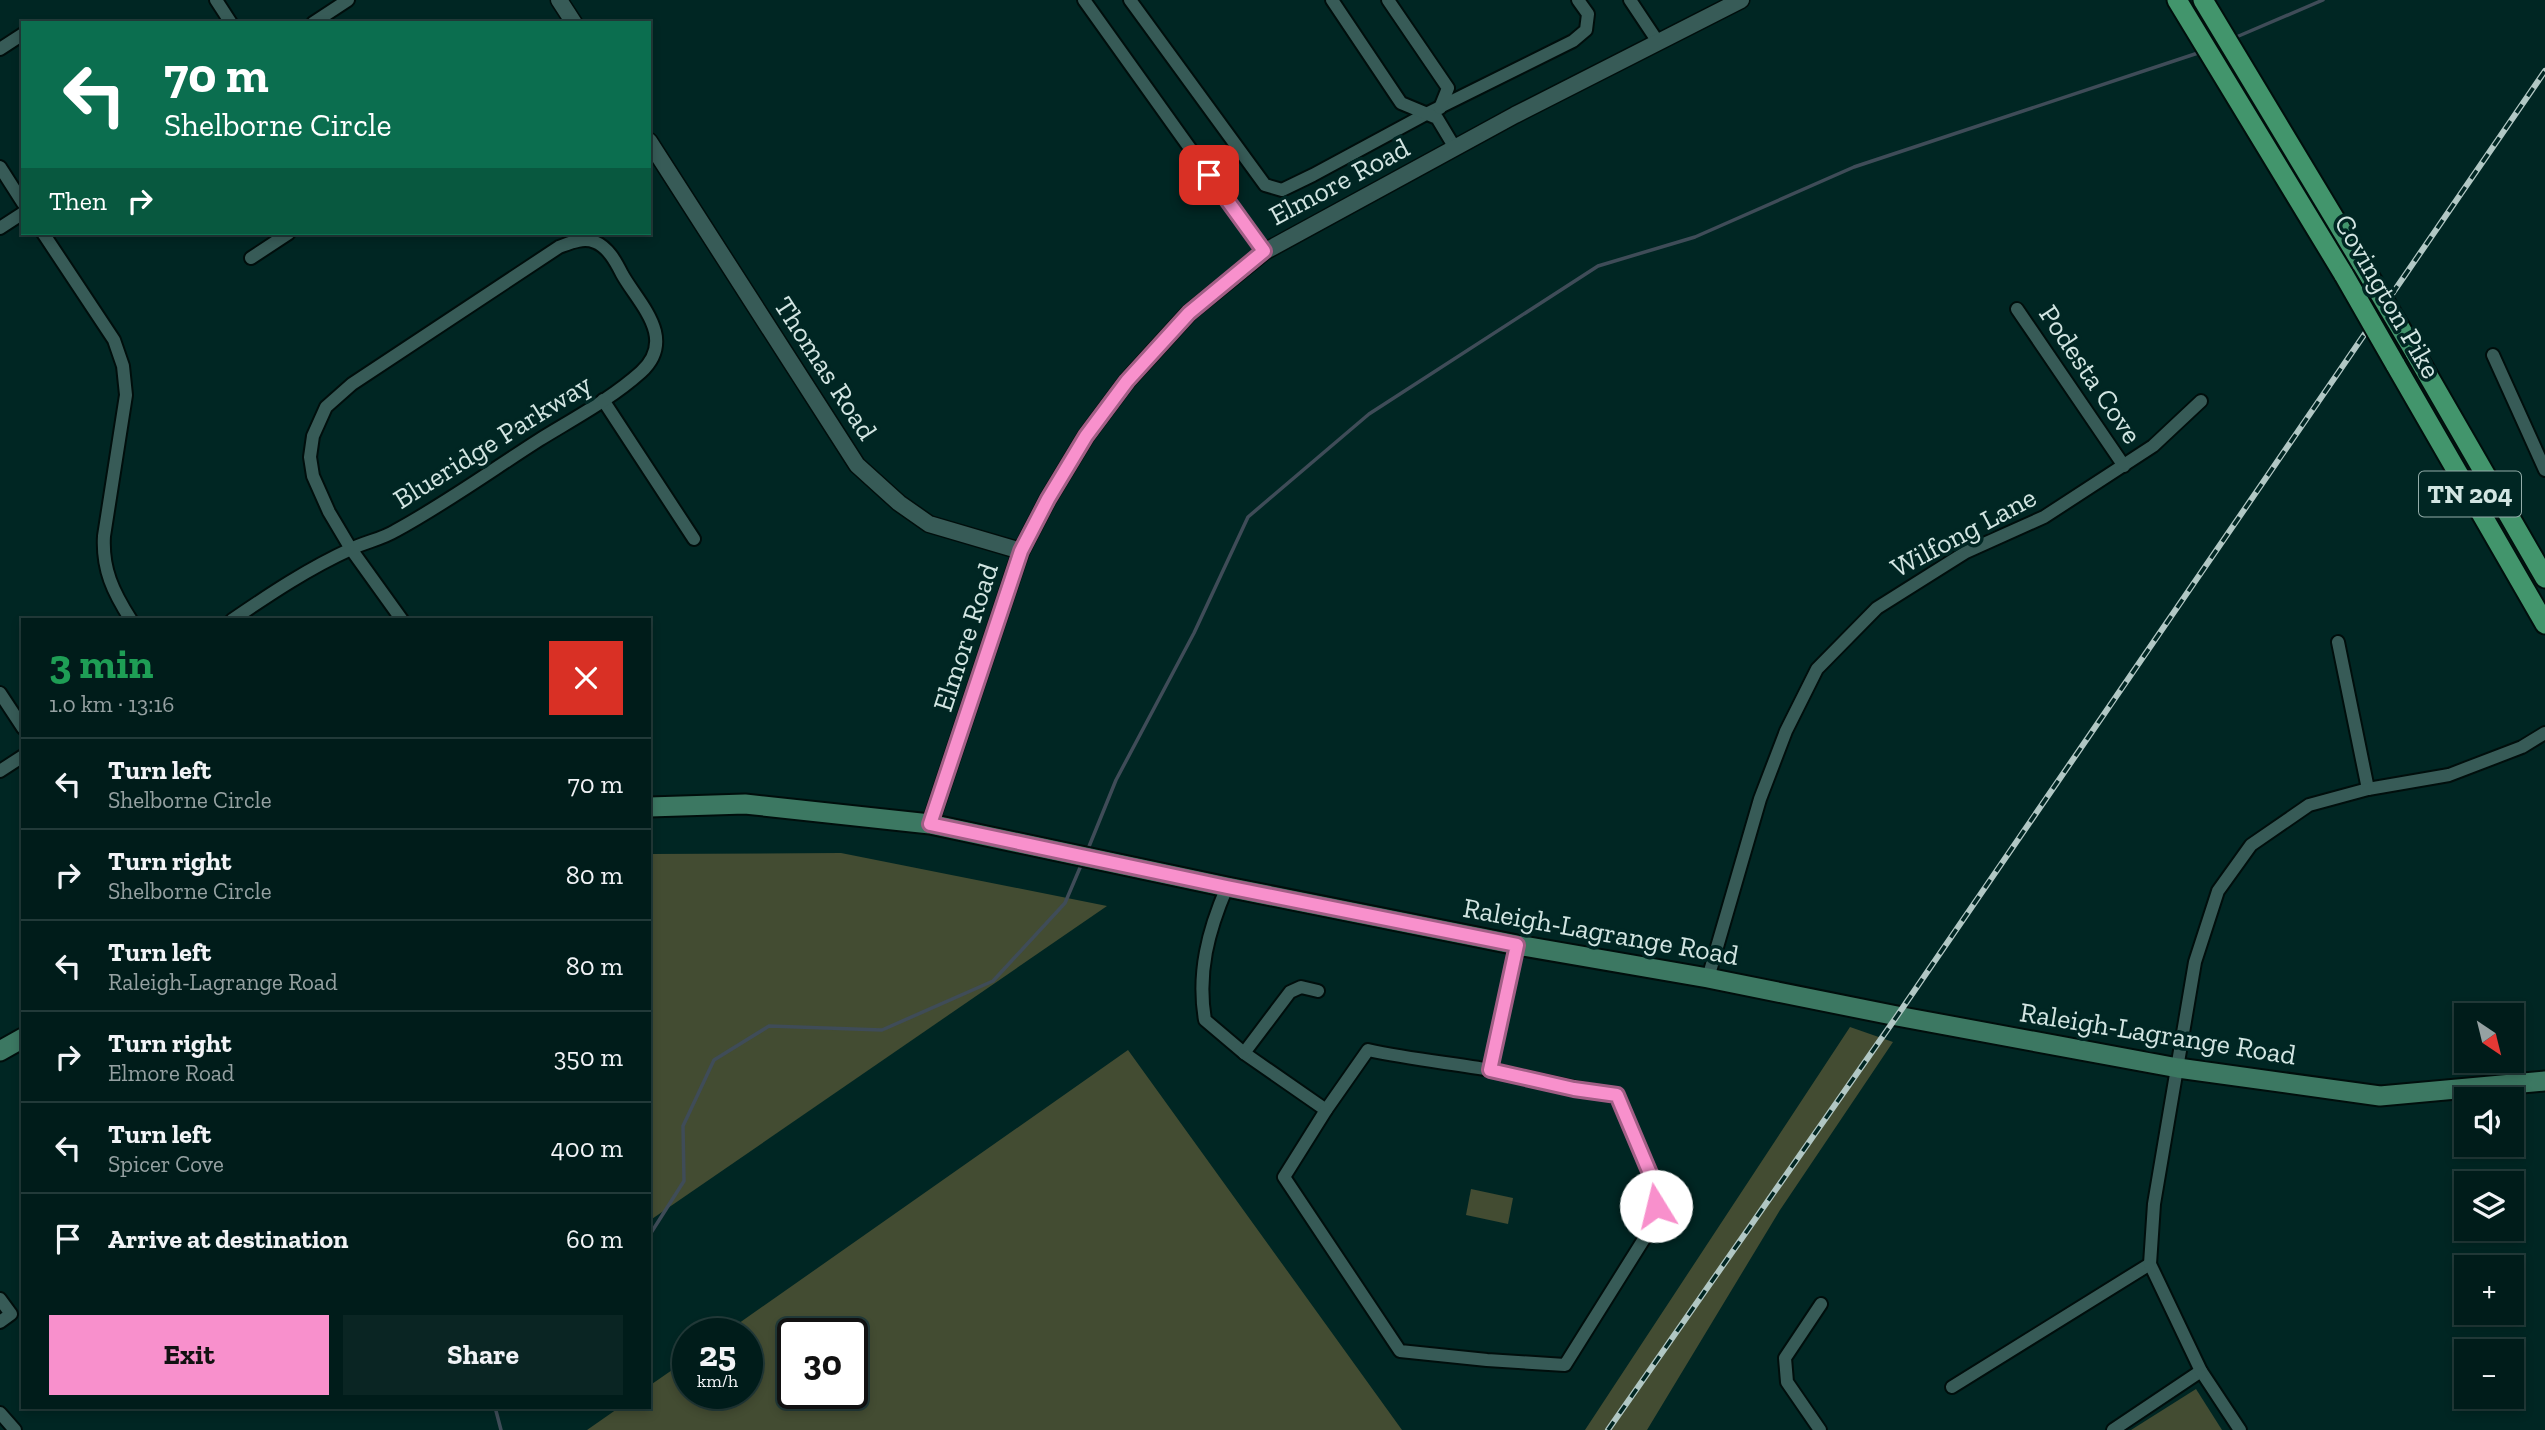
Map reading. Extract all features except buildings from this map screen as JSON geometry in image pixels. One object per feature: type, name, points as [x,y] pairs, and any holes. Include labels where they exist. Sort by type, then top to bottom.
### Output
[{"type":"main road","name":"Covington Pike","points":[[2177,0],[2344,275],[2545,624]]},
{"type":"main road","name":"Covington Pike","points":[[2203,0],[2414,351],[2545,578]]},
{"type":"main road","name":"Raleigh-Lagrange Road","points":[[651,807],[745,804],[930,824],[1517,945],[1708,978],[2178,1068],[2380,1096],[2545,1081]]},
{"type":"main road","points":[[0,1051],[21,1039]]},
{"type":"street","points":[[216,0],[230,21]]},
{"type":"street","points":[[316,21],[348,0]]},
{"type":"street","points":[[559,0],[573,21]]},
{"type":"street","points":[[1084,0],[1264,251]]},
{"type":"street","points":[[1130,0],[1265,185],[1282,190],[1573,41],[1586,30],[1588,15],[1578,0]]},
{"type":"street","points":[[1332,0],[1401,103],[1434,113],[1455,148]]},
{"type":"street","points":[[1388,0],[1448,88],[1434,113]]},
{"type":"street","points":[[1630,0],[1658,42]]},
{"type":"street","name":"Elmore Road","points":[[930,824],[1021,551],[1086,436],[1127,381],[1189,313],[1264,251],[1455,148],[1741,0]]},
{"type":"street","points":[[0,49],[21,35]]},
{"type":"street","name":"Thomas Road","points":[[651,144],[857,466],[899,503],[929,524],[1021,551]]},
{"type":"street","points":[[0,167],[21,200]]},
{"type":"street","points":[[0,228],[21,214]]},
{"type":"street","points":[[44,235],[114,340],[123,366],[126,395],[103,552],[109,581],[130,618]]},
{"type":"street","points":[[251,258],[286,235]]},
{"type":"street","name":"Blueridge Parkway","points":[[235,618],[313,569],[351,549],[393,533],[603,400],[644,369],[653,353],[656,338],[650,315],[608,251],[595,241],[576,240],[559,247],[352,384],[326,407],[313,436],[310,457],[313,476],[329,512],[351,549]]},
{"type":"street","name":"Podesta Cove","points":[[2017,309],[2124,466]]},
{"type":"street","points":[[2493,355],[2545,470]]},
{"type":"street","points":[[603,400],[694,539]]},
{"type":"street","name":"Wilfong Lane","points":[[1708,978],[1760,799],[1786,731],[1817,669],[1877,608],[1966,552],[2044,517],[2124,466],[2153,446],[2200,401]]},
{"type":"street","points":[[351,549],[401,618]]},
{"type":"street","points":[[2338,642],[2368,789]]},
{"type":"street","points":[[0,693],[21,725]]},
{"type":"street","points":[[2240,1430],[2201,1371],[2151,1264],[2154,1204],[2195,962],[2218,891],[2251,845],[2309,805],[2368,789],[2449,775],[2522,747],[2545,733]]},
{"type":"street","points":[[0,771],[21,757]]},
{"type":"street","points":[[1227,887],[1209,934],[1202,971],[1205,1020],[1244,1053],[1326,1110]]},
{"type":"street","points":[[1490,1070],[1517,945]]},
{"type":"street","points":[[1244,1053],[1290,992],[1301,987],[1318,991]]},
{"type":"street","points":[[1368,1050],[1617,1095],[1657,1190],[1654,1223],[1565,1365],[1400,1351],[1284,1177],[1326,1110],[1368,1050]]},
{"type":"street","points":[[1952,1387],[2151,1264]]},
{"type":"street","points":[[0,1299],[11,1314],[0,1322]]},
{"type":"street","points":[[1820,1430],[1787,1382],[1785,1359],[1821,1304]]},
{"type":"street","points":[[2113,1430],[2201,1371]]},
{"type":"street","points":[[0,1413],[15,1430]]},
{"type":"green space","points":[[841,853],[1107,906],[651,1220],[651,854]]},
{"type":"green space","points":[[1850,1027],[1893,1042],[1780,1210],[1647,1430],[1585,1430]]},
{"type":"green space","points":[[1128,1050],[1402,1430],[587,1430],[617,1409],[651,1409],[651,1385],[672,1370],[672,1409],[763,1409],[763,1318],[746,1318]]},
{"type":"green space","points":[[1471,1189],[1513,1198],[1508,1224],[1466,1215]]},
{"type":"green space","points":[[2196,1389],[2222,1430],[2131,1430]]},
{"type":"waterway","points":[[2234,38],[2323,0]]},
{"type":"waterway","points":[[1088,849],[1116,780],[1194,633],[1248,517],[1369,414],[1598,266],[1695,237],[1854,167],[2201,52]]},
{"type":"waterway","points":[[651,1233],[684,1181],[683,1126],[714,1060],[769,1026],[882,1030],[993,981],[1065,903],[1082,863]]},
{"type":"waterway","points":[[496,1409],[501,1430]]},
{"type":"railway","points":[[1608,1430],[1897,1016],[2545,71]]},
{"type":"route","points":[[1209,175],[1264,251],[1189,313],[1127,381],[1086,436],[1048,499],[1021,551],[930,824],[1517,945],[1490,1070],[1574,1089],[1617,1095],[1657,1190],[1656,1206]]}]
